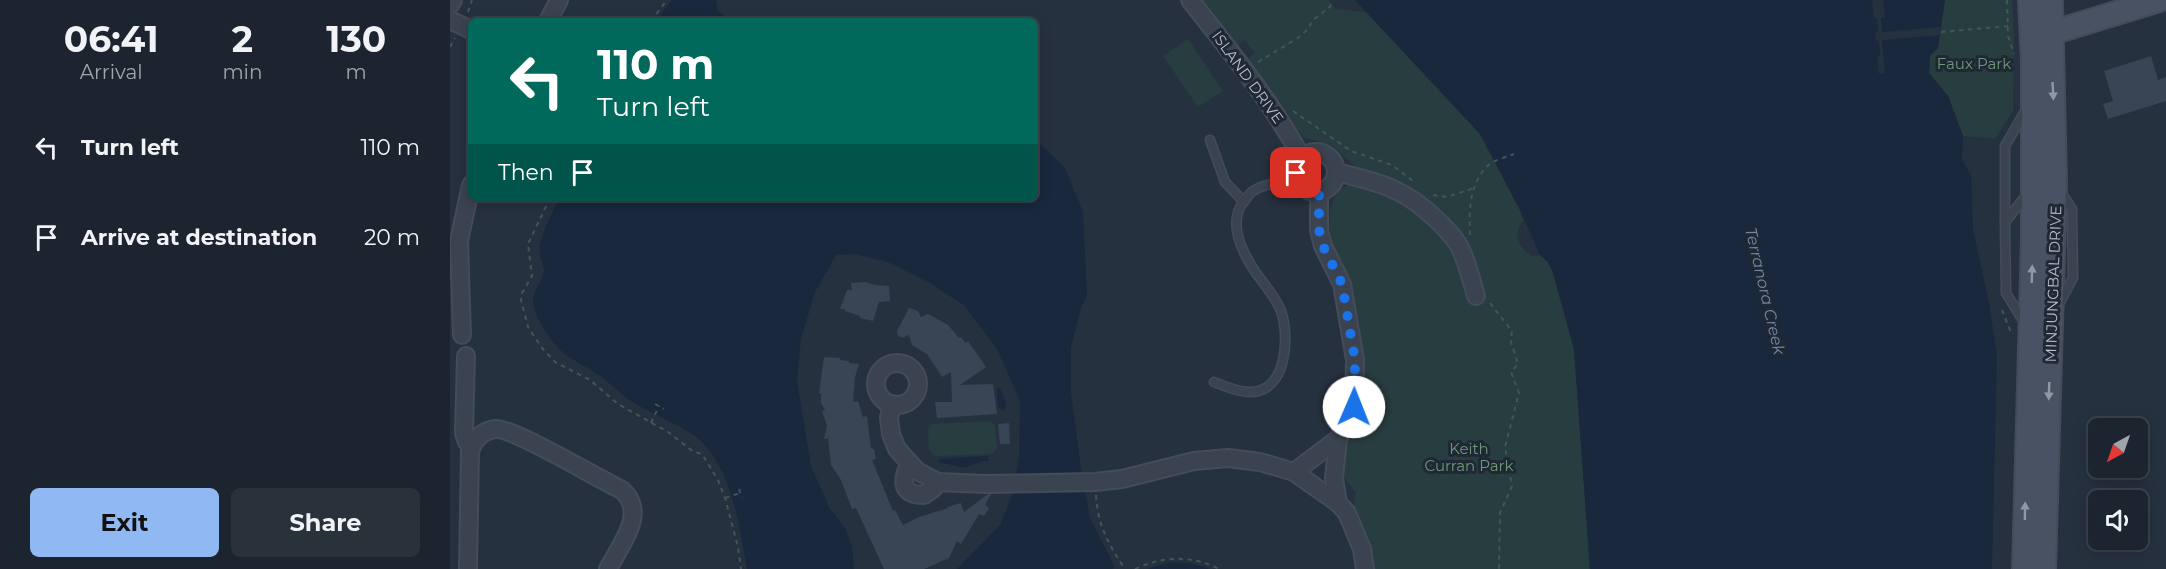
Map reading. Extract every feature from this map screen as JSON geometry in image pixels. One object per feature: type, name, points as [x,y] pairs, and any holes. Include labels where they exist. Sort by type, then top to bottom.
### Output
[{"type":"main road","name":"MINJUNGBAL DRIVE","points":[[2030,0],[2042,34],[2055,184],[2044,569]]},
{"type":"main road","name":"MINJUNGBAL DRIVE","points":[[2024,569],[2033,98],[2042,34],[2050,0]]},
{"type":"main road","points":[[2042,34],[2159,0]]},
{"type":"street","points":[[450,5],[453,0]]},
{"type":"street","points":[[550,18],[559,0]]},
{"type":"street","name":"ISLAND DRIVE","points":[[1190,0],[1256,85],[1284,126],[1302,158]]},
{"type":"street","points":[[450,20],[468,29]]},
{"type":"street","points":[[1314,152],[1331,160],[1336,172],[1333,183],[1319,192],[1308,190],[1297,178],[1297,167],[1302,158],[1314,152]]},
{"type":"street","points":[[1336,172],[1383,184],[1405,193],[1425,207],[1461,249],[1476,296]]},
{"type":"street","points":[[1319,192],[1319,230],[1323,246],[1342,284],[1355,360],[1354,407],[1338,439],[1334,478],[1338,503]]},
{"type":"street","points":[[462,335],[459,241],[468,200]]},
{"type":"street","points":[[466,357],[464,433],[467,442],[472,445]]},
{"type":"street","points":[[892,404],[889,418],[891,434],[897,449],[909,465],[938,482],[1095,483],[1122,479],[1194,461],[1228,458],[1260,462],[1294,472],[1338,503],[1347,513],[1362,549],[1365,569]]},
{"type":"street","points":[[468,569],[470,452],[477,438],[488,431],[497,429],[506,430],[622,490],[630,497],[634,516],[608,569]]},
{"type":"street","points":[[1294,472],[1338,439]]},
{"type":"lane","points":[[2030,332],[2006,293],[2005,146],[2033,98]]},
{"type":"lane","points":[[1210,140],[1225,182],[1244,202]]},
{"type":"lane","points":[[1214,382],[1250,393],[1261,390],[1278,374],[1284,359],[1286,333],[1280,309],[1241,248],[1235,224],[1240,206],[1252,191],[1297,178]]},
{"type":"lane","points":[[2005,222],[2033,187]]},
{"type":"path","points":[[653,18],[667,0]]},
{"type":"path","points":[[1253,65],[1298,38],[1308,29],[1313,20],[1330,7],[1331,0]]},
{"type":"path","points":[[1941,32],[2008,26]]},
{"type":"path","points":[[1288,106],[1296,114],[1351,151],[1392,165],[1417,184]]},
{"type":"path","points":[[1461,249],[1470,240],[1470,205],[1479,178],[1492,163],[1514,154]]},
{"type":"path","points":[[1431,194],[1447,197],[1474,188]]},
{"type":"path","points":[[549,201],[528,244],[532,276],[522,293],[521,300],[528,327],[555,362],[590,380],[618,404],[668,432],[694,452],[702,454],[718,480],[725,498],[738,547],[741,569]]},
{"type":"path","points":[[1476,296],[1488,301],[1512,331],[1511,342],[1518,364],[1511,372],[1519,393],[1505,447],[1512,486],[1500,513],[1499,569]]},
{"type":"path","points":[[651,423],[657,405],[664,409]]},
{"type":"path","points":[[1095,483],[1097,516],[1125,569]]},
{"type":"path","points":[[739,489],[742,498]]},
{"type":"path","points":[[725,498],[740,493]]},
{"type":"path","points":[[1136,569],[1148,563],[1169,558],[1191,559],[1219,569]]},
{"type":"green space","name":"Keith Curran Park","points":[[1199,0],[1329,0],[1336,9],[1366,12],[1480,134],[1520,210],[1523,220],[1517,236],[1522,248],[1531,256],[1540,255],[1548,262],[1553,273],[1574,349],[1590,569],[1373,569],[1356,522],[1354,502],[1356,493],[1344,477],[1338,461],[1360,408],[1363,366],[1359,322],[1348,282],[1336,257],[1329,226],[1334,198],[1340,189],[1349,185],[1394,182],[1383,175],[1358,169],[1333,146],[1303,137],[1247,59],[1255,53],[1244,40],[1237,46]]},
{"type":"green space","name":"Faux Park","points":[[1945,0],[2012,0],[2013,111],[1995,139],[1963,136],[1948,96],[1929,73],[1930,56],[1941,32]]},
{"type":"green space","points":[[1188,39],[1223,91],[1198,107],[1163,56]]},
{"type":"green space","points":[[990,421],[995,425],[997,448],[992,454],[934,456],[929,450],[928,429],[932,424]]},
{"type":"water","points":[[672,0],[716,0],[718,11],[728,18],[657,18]]},
{"type":"water","name":"Terranora Creek","points":[[1355,0],[1945,0],[1938,48],[1930,56],[1929,73],[1948,96],[1963,136],[1962,160],[1971,175],[1973,229],[1989,303],[1997,356],[1992,569],[1590,569],[1574,349],[1553,273],[1548,262],[1540,255],[1520,210],[1480,134]]},
{"type":"water","points":[[1038,142],[1065,168],[1083,212],[1087,295],[1080,311],[1071,348],[1071,393],[1090,518],[1115,567],[1112,569],[957,569],[1000,525],[1012,495],[1019,457],[1020,401],[997,349],[965,306],[930,283],[888,262],[854,254],[836,255],[815,292],[801,339],[797,381],[811,466],[830,509],[845,528],[852,546],[854,569],[747,569],[738,519],[728,485],[721,469],[702,442],[682,428],[633,403],[603,378],[562,352],[540,323],[533,304],[533,297],[544,271],[540,246],[546,225],[558,201],[1038,201]]},
{"type":"water","points":[[1000,388],[1006,403],[1005,410],[1002,411],[998,406],[997,389]]},
{"type":"water","points":[[988,456],[989,461],[965,467],[939,463],[939,459]]},
{"type":"water","points":[[1170,562],[1191,563],[1210,569],[1147,569]]},
{"type":"pier","points":[[1872,0],[1883,0],[1885,17],[1881,18],[1882,32],[1940,27],[1941,35],[1882,40],[1885,73],[1879,74],[1877,56],[1880,56],[1879,41],[1876,40],[1875,32],[1878,31],[1877,18],[1874,18]]},
{"type":"building","points":[[2151,56],[2158,80],[2166,77],[2166,101],[2108,119],[2103,104],[2113,101],[2104,71]]},
{"type":"building","points":[[866,282],[889,286],[890,301],[879,302],[873,321],[840,309],[847,290],[852,290],[851,283]]},
{"type":"building","points":[[909,308],[918,311],[921,317],[928,314],[948,325],[959,338],[961,337],[966,343],[968,341],[986,367],[960,385],[993,384],[997,414],[937,418],[935,402],[952,402],[951,372],[942,377],[927,354],[912,345],[909,335],[902,338],[898,336],[897,331]]},
{"type":"building","points":[[824,357],[840,358],[849,363],[859,364],[855,377],[853,402],[858,401],[863,417],[867,416],[871,448],[874,449],[876,459],[872,460],[893,511],[895,510],[903,525],[919,517],[961,503],[964,512],[991,494],[985,505],[989,508],[984,516],[979,514],[961,544],[957,541],[949,558],[924,569],[884,569],[856,508],[852,509],[841,480],[831,465],[828,438],[824,439],[827,426],[822,411],[825,410],[819,393]]},
{"type":"building","points":[[1009,423],[1010,444],[1000,444],[998,424]]},
{"type":"route","points":[[1296,173],[1304,187],[1319,192],[1319,230],[1323,246],[1342,284],[1355,360],[1354,407]]}]
